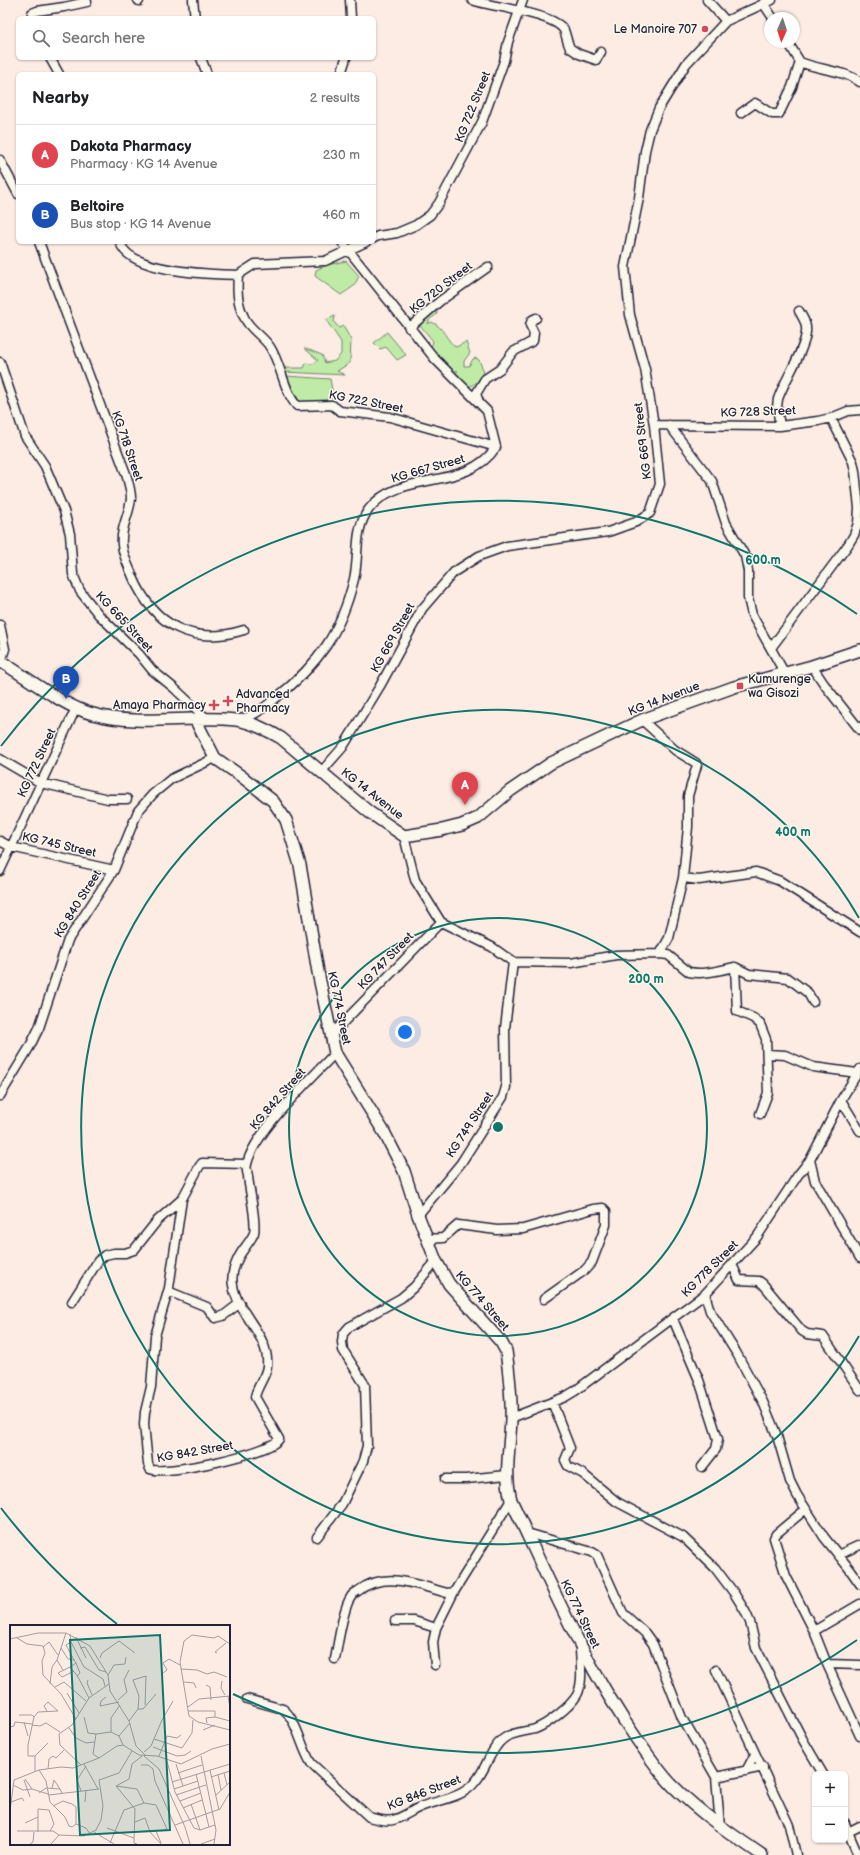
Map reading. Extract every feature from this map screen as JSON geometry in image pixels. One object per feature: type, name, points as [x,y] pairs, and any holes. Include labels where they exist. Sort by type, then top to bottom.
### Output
[{"type":"street","points":[[193,0],[195,16]]},
{"type":"street","points":[[350,0],[351,16]]},
{"type":"street","points":[[472,0],[518,11],[557,24],[564,31],[570,48],[579,54],[598,62],[601,52]]},
{"type":"street","name":"KG 722 Street","points":[[376,237],[397,233],[416,225],[430,215],[439,203],[482,122],[504,61],[508,42],[523,0]]},
{"type":"street","points":[[707,0],[726,21]]},
{"type":"street","name":"KG 669 Street","points":[[322,771],[343,747],[380,686],[422,609],[454,572],[479,556],[507,546],[608,532],[636,522],[650,513],[660,484],[646,369],[630,315],[625,267],[645,151],[656,116],[671,87],[686,64],[726,21],[772,0]]},
{"type":"street","points":[[32,16],[32,14],[36,11],[87,2]]},
{"type":"street","points":[[763,3],[769,12]]},
{"type":"street","points":[[792,48],[800,62],[822,70],[847,75],[860,82]]},
{"type":"street","points":[[51,60],[58,72]]},
{"type":"street","points":[[202,60],[206,72]]},
{"type":"street","points":[[342,72],[345,60]]},
{"type":"street","points":[[741,113],[755,104],[772,114],[779,114],[792,87],[800,62]]},
{"type":"street","points":[[0,160],[16,190]]},
{"type":"street","name":"KG 718 Street","points":[[40,244],[126,474],[131,498],[124,522],[122,543],[123,553],[137,586],[157,614],[179,630],[197,635],[221,636],[244,630]]},
{"type":"street","points":[[120,244],[130,256],[150,266],[202,274],[238,275],[255,264],[325,261],[362,244]]},
{"type":"street","points":[[344,244],[435,359],[486,411]]},
{"type":"street","name":"KG 720 Street","points":[[409,328],[440,301],[488,267]]},
{"type":"street","name":"KG 722 Street","points":[[238,275],[237,297],[244,318],[270,346],[282,372],[291,400],[297,406],[332,405],[340,411],[390,416],[496,447]]},
{"type":"street","points":[[780,426],[777,407],[778,400],[804,343],[806,332],[805,322],[799,311]]},
{"type":"street","points":[[496,447],[486,411],[476,394],[486,379],[500,369],[513,352],[533,341],[534,333],[530,326],[532,320],[536,318]]},
{"type":"street","name":"KG 665 Street","points":[[0,362],[25,436],[45,466],[64,511],[70,534],[73,574],[80,591],[99,615],[140,654],[152,670],[174,688],[208,720]]},
{"type":"street","name":"KG 728 Street","points":[[654,425],[780,426],[831,418],[848,411],[860,410]]},
{"type":"street","points":[[771,648],[848,545],[854,535],[858,523],[859,508],[853,462],[831,418]]},
{"type":"street","points":[[669,425],[712,481],[716,489],[726,523],[745,556],[748,571],[749,608],[784,672]]},
{"type":"street","name":"KG 667 Street","points":[[236,720],[250,717],[255,714],[288,688],[310,668],[329,642],[346,608],[355,574],[360,525],[369,509],[386,495],[400,488],[476,468],[490,456],[496,447]]},
{"type":"street","points":[[0,625],[5,649],[1,662]]},
{"type":"street","name":"KG 14 Avenue","points":[[1,662],[76,708],[92,714],[114,718],[144,720],[236,720],[256,726],[281,738],[369,812],[404,836],[442,830],[462,825],[478,818],[510,791],[551,763],[642,720],[734,687],[784,672],[812,666],[860,650]]},
{"type":"street","points":[[812,666],[860,730]]},
{"type":"street","name":"KG 772 Street","points":[[0,871],[76,708]]},
{"type":"street","name":"KG 774 Street","points":[[195,719],[215,758],[241,776],[272,801],[286,820],[300,865],[318,972],[335,1053],[384,1132],[404,1171],[426,1239],[449,1284],[501,1342],[506,1351],[511,1418],[507,1475],[511,1500],[580,1646],[617,1711],[662,1774],[674,1787],[720,1827],[762,1855]]},
{"type":"street","points":[[642,720],[675,750],[696,762],[697,769],[693,775],[688,796],[688,827],[683,878],[669,938],[660,954]]},
{"type":"street","name":"KG 840 Street","points":[[0,1096],[29,1048],[39,1028],[68,940],[114,870],[138,811],[152,794],[171,779],[215,758]]},
{"type":"street","points":[[0,759],[41,783],[108,799],[128,799]]},
{"type":"street","points":[[404,836],[415,880],[441,922],[492,948],[513,962],[571,963],[616,955],[668,955],[689,972],[693,973],[704,973],[734,967],[749,974],[788,978],[808,993],[813,1002]]},
{"type":"street","name":"KG 745 Street","points":[[0,841],[11,847],[114,870]]},
{"type":"street","points":[[683,878],[699,880],[756,872],[780,881],[860,932]]},
{"type":"street","name":"KG 747 Street","points":[[331,1035],[441,922]]},
{"type":"street","name":"KG 749 Street","points":[[418,1215],[461,1162],[503,1097],[506,1087],[505,1028],[513,962]]},
{"type":"street","points":[[734,967],[737,1011],[753,1018],[760,1024],[766,1039],[768,1093],[760,1114]]},
{"type":"street","name":"KG 842 Street","points":[[168,1291],[155,1336],[151,1387],[144,1418],[145,1444],[150,1469],[154,1471],[166,1471],[222,1462],[272,1447],[277,1442],[278,1437],[255,1397],[265,1375],[267,1364],[263,1346],[257,1331],[240,1303],[232,1285],[238,1258],[251,1239],[255,1226],[247,1164],[258,1141],[268,1126],[335,1053]]},
{"type":"street","points":[[767,1054],[785,1055],[813,1067],[859,1071]]},
{"type":"street","name":"KG 778 Street","points":[[511,1418],[575,1391],[705,1294],[757,1237],[798,1175],[810,1160],[841,1100],[859,1071]]},
{"type":"street","points":[[841,1100],[860,1131]]},
{"type":"street","points":[[810,1160],[815,1181],[860,1258]]},
{"type":"street","points":[[240,1303],[223,1316],[216,1318],[207,1306],[168,1291],[182,1199],[199,1167],[202,1163],[247,1164]]},
{"type":"street","points":[[72,1302],[98,1261],[105,1255],[125,1253],[134,1250],[157,1221],[182,1199]]},
{"type":"street","points":[[426,1239],[443,1238],[458,1225],[497,1230],[524,1228],[593,1209],[603,1208],[606,1211],[606,1226],[592,1262],[586,1270],[544,1299]]},
{"type":"street","points":[[317,1537],[342,1504],[363,1461],[367,1446],[364,1385],[343,1350],[343,1334],[349,1327],[401,1298],[414,1288],[436,1261]]},
{"type":"street","points":[[732,1264],[739,1280],[759,1281],[763,1284],[805,1333],[823,1336],[860,1390]]},
{"type":"street","points":[[705,1294],[710,1311],[737,1354],[763,1402],[777,1436],[790,1481],[806,1509],[860,1584]]},
{"type":"street","points":[[673,1319],[699,1380],[718,1439],[716,1449],[702,1467]]},
{"type":"street","points":[[552,1402],[570,1448],[565,1460],[568,1466],[583,1474],[617,1502],[683,1537],[715,1568],[734,1593],[750,1622],[756,1648],[779,1696],[821,1771]]},
{"type":"street","points":[[445,1479],[466,1479],[507,1475]]},
{"type":"street","points":[[435,1665],[433,1642],[436,1628],[454,1592],[511,1500]]},
{"type":"street","points":[[806,1509],[776,1534],[774,1538],[786,1576],[814,1631],[827,1664],[860,1736]]},
{"type":"street","points":[[527,1533],[592,1552],[597,1555],[623,1613],[645,1633],[653,1644],[682,1718],[716,1777],[720,1827]]},
{"type":"street","points":[[838,1555],[860,1546]]},
{"type":"street","points":[[335,1659],[343,1621],[351,1596],[365,1586],[392,1579],[447,1593],[454,1592]]},
{"type":"street","points":[[814,1631],[860,1604]]},
{"type":"street","points":[[395,1622],[414,1621],[436,1628]]},
{"type":"street","name":"KG 846 Street","points":[[247,1699],[283,1709],[287,1712],[291,1718],[304,1753],[310,1763],[369,1817],[380,1820],[393,1820],[419,1808],[460,1794],[470,1788],[476,1782],[501,1740],[508,1736],[536,1728],[556,1716],[570,1704],[577,1694],[580,1684],[580,1646]]},
{"type":"street","points":[[827,1664],[860,1665]]},
{"type":"street","points":[[716,1670],[789,1824],[796,1855]]},
{"type":"street","points":[[746,1770],[755,1754]]},
{"type":"street","points":[[716,1777],[763,1767]]},
{"type":"street","points":[[858,1855],[848,1832],[860,1826]]},
{"type":"green space","points":[[346,261],[359,276],[354,286],[341,295],[315,276],[316,270],[327,265]]},
{"type":"green space","points":[[435,309],[437,310],[437,314],[429,320],[428,324],[431,322],[439,326],[456,347],[466,342],[470,353],[464,361],[464,366],[469,366],[473,359],[476,358],[479,360],[484,372],[475,384],[469,386],[460,384],[462,378],[453,375],[458,371],[447,371],[443,359],[435,359],[429,348],[433,341],[420,325],[421,321]]},
{"type":"green space","points":[[335,316],[334,322],[339,328],[343,326],[351,340],[350,363],[337,371],[345,375],[284,372],[285,368],[304,368],[306,363],[313,364],[318,360],[304,348],[322,355],[325,363],[335,361],[341,354],[341,342],[326,320]]},
{"type":"green space","points":[[387,332],[406,355],[397,360],[386,347],[380,349],[374,343]]},
{"type":"green space","points":[[286,376],[330,379],[334,401],[299,402]]},
{"type":"place","name":"Le Manoire 707","points":[[705,29]]},
{"type":"place","name":"Kumurenge wa Gisozi","points":[[740,686]]},
{"type":"place","name":"Beltoire","points":[[66,699]]},
{"type":"place","name":"Advanced Pharmacy","points":[[228,701]]},
{"type":"place","name":"Amaya Pharmacy","points":[[214,705]]},
{"type":"place","name":"Dakota Pharmacy","points":[[465,805]]}]
